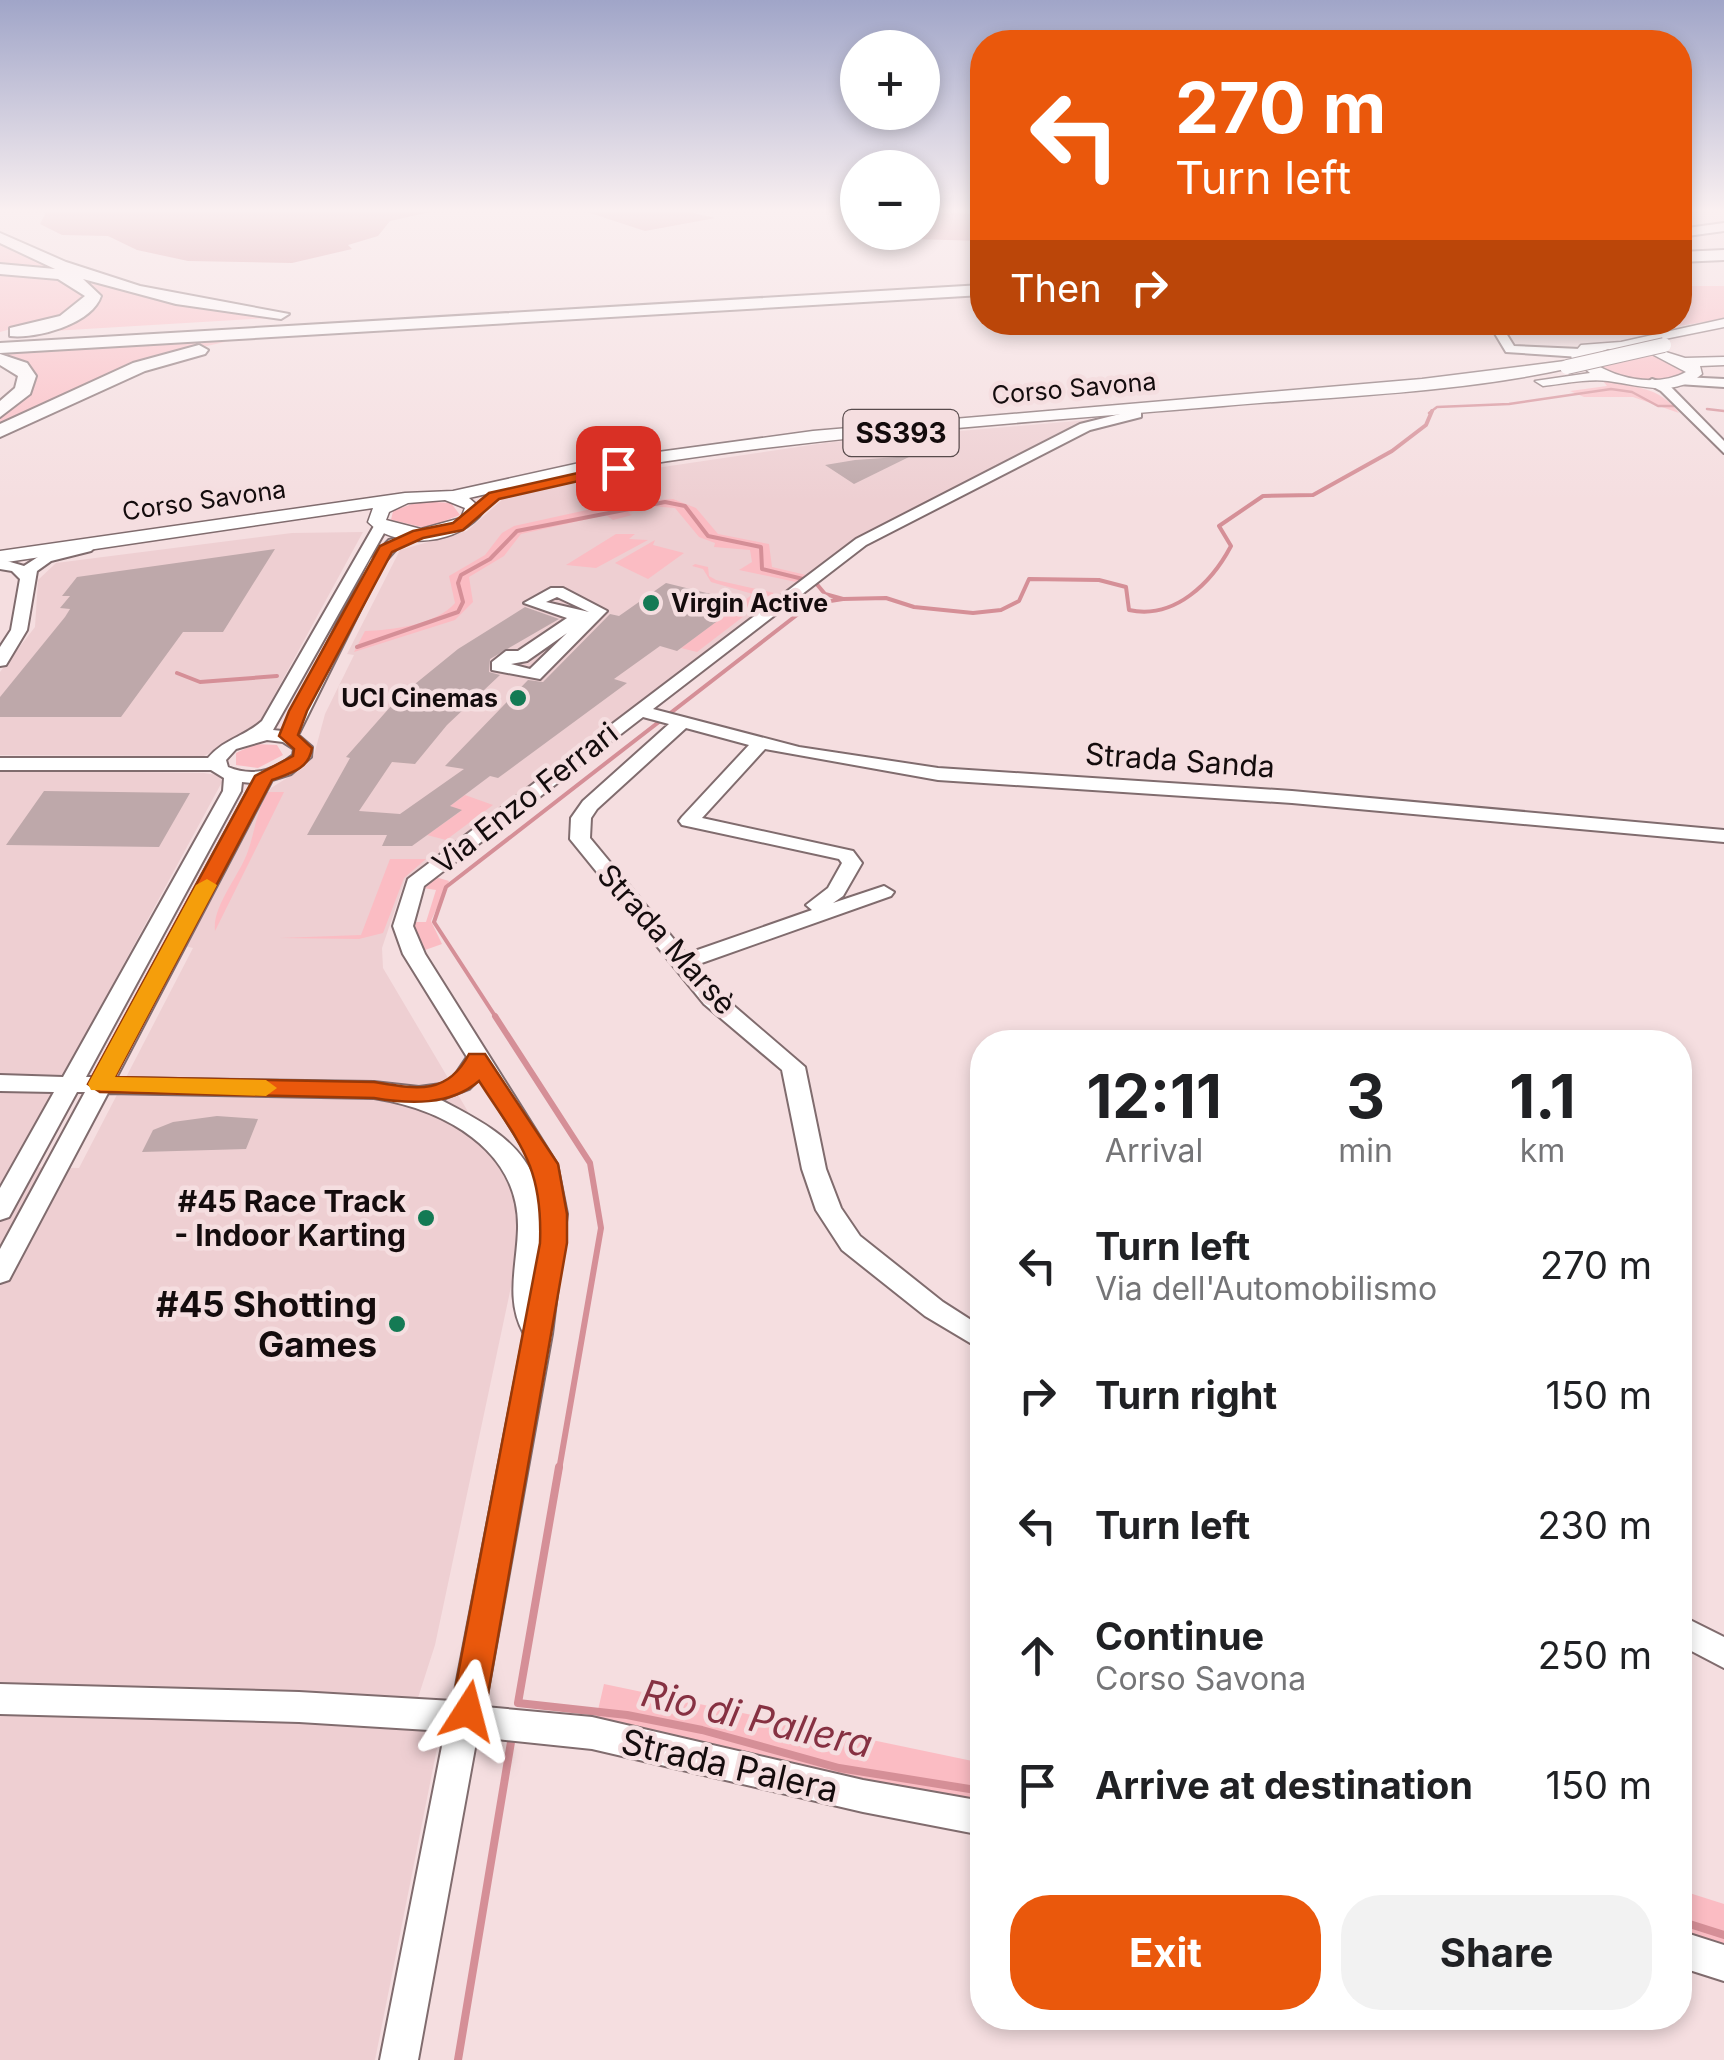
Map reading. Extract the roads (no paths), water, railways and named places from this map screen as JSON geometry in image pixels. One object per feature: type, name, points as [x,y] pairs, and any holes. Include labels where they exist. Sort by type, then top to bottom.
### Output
[{"type":"highway","points":[[0,337],[66,320],[86,308]]},
{"type":"highway","points":[[219,308],[310,315],[466,313]]},
{"type":"highway","points":[[0,337],[559,308]]},
{"type":"highway","points":[[0,348],[646,308]]},
{"type":"highway","points":[[0,431],[139,367],[182,354],[246,341],[436,322]]},
{"type":"highway","points":[[0,359],[21,367],[27,376],[19,396],[0,411]]},
{"type":"main road","points":[[1692,333],[1724,328]]},
{"type":"main road","name":"Corso Savona","points":[[4,559],[328,514],[352,514],[419,534],[458,526],[474,510],[508,492],[618,468],[878,434],[1136,414],[1566,366],[1672,347],[1724,328]]},
{"type":"main road","points":[[1618,345],[1680,335]]},
{"type":"main road","points":[[1333,394],[1519,365],[1580,353],[1593,346],[1664,348],[1687,374]]},
{"type":"main road","points":[[1580,353],[1582,363],[1609,376]]},
{"type":"main road","points":[[1333,394],[1609,376],[1652,382],[1724,364]]},
{"type":"main road","name":"Corso Savona","points":[[4,559],[405,498],[454,496],[598,465],[813,436],[1333,394]]},
{"type":"main road","points":[[454,496],[474,510]]},
{"type":"main road","points":[[379,524],[381,509],[405,498]]},
{"type":"street","points":[[1501,335],[1519,365]]},
{"type":"street","points":[[1510,349],[1580,353]]},
{"type":"street","points":[[1687,374],[1724,383]]},
{"type":"street","points":[[1687,374],[1724,436]]},
{"type":"street","points":[[1652,382],[1670,392],[1724,449]]},
{"type":"street","name":"Via Enzo Ferrari","points":[[399,2060],[554,1243],[546,1164],[477,1060],[414,954],[403,926],[416,883],[876,533],[1069,435],[1136,414]]},
{"type":"street","points":[[255,736],[269,724],[379,524]]},
{"type":"street","points":[[288,736],[376,562],[386,549],[419,534]]},
{"type":"street","points":[[0,661],[22,619],[26,576],[46,558],[86,548]]},
{"type":"street","points":[[4,559],[26,576]]},
{"type":"street","points":[[557,591],[586,602],[579,605],[600,611],[534,675],[498,666],[512,655],[521,657],[580,616],[532,604],[557,591]]},
{"type":"street","name":"Strada Sanda","points":[[638,712],[761,743],[938,774],[1292,797],[1724,836]]},
{"type":"street","name":"Strada Marsè","points":[[670,721],[590,805],[578,829],[580,839],[712,998],[793,1067],[814,1168],[828,1210],[851,1243],[970,1332]]},
{"type":"street","points":[[0,764],[225,770],[265,776],[291,767],[302,757],[303,748],[288,736],[255,736],[230,745],[225,770],[232,791],[0,1211]]},
{"type":"street","points":[[761,743],[689,821],[846,855],[852,863],[836,892],[816,905]]},
{"type":"street","points":[[0,1273],[265,776]]},
{"type":"street","points":[[681,962],[884,892]]},
{"type":"street","points":[[414,1096],[460,1085],[473,1074],[477,1060]]},
{"type":"street","points":[[0,1082],[374,1090],[414,1096],[492,1136],[518,1169],[530,1206],[523,1311],[538,1334]]},
{"type":"street","points":[[1692,1636],[1724,1654]]},
{"type":"street","name":"Strada Palera","points":[[0,1698],[300,1707],[592,1733],[863,1796],[970,1816]]},
{"type":"street","points":[[1692,1953],[1724,1963]]},
{"type":"waterway","points":[[1429,413],[1437,407],[1509,404],[1611,389],[1632,392],[1658,406],[1675,406]]},
{"type":"waterway","points":[[1707,409],[1724,411]]},
{"type":"waterway","points":[[843,599],[886,598],[914,607],[973,613],[1001,610],[1019,601],[1029,579],[1099,580],[1126,587],[1129,610],[1162,609],[1190,595],[1214,573],[1231,546],[1219,526],[1263,496],[1313,495],[1392,451],[1426,425],[1432,411]]},
{"type":"waterway","points":[[357,647],[458,612],[463,602],[458,583],[461,575],[490,559],[517,531],[665,502],[685,506],[708,536],[761,547],[762,569],[815,582],[825,594],[843,599]]},
{"type":"waterway","points":[[497,1019],[434,922],[446,887],[811,604],[843,599]]},
{"type":"waterway","points":[[177,673],[200,682],[277,676]]},
{"type":"waterway","points":[[495,1016],[590,1163],[601,1228],[559,1470]]},
{"type":"waterway","name":"Rio di Pallera","points":[[559,1467],[518,1703],[627,1715],[702,1730],[839,1768],[970,1789]]},
{"type":"waterway","points":[[458,2060],[511,1742]]},
{"type":"waterway","name":"Rio di Pallera","points":[[1692,1925],[1724,1935]]},
{"type":"place","name":"Virgin Active","points":[[651,603]]},
{"type":"place","name":"UCI Cinemas","points":[[518,698]]},
{"type":"place","name":"#45 Race Track - Indoor Karting","points":[[426,1218]]},
{"type":"place","name":"#45 Shotting Games","points":[[397,1324]]}]
